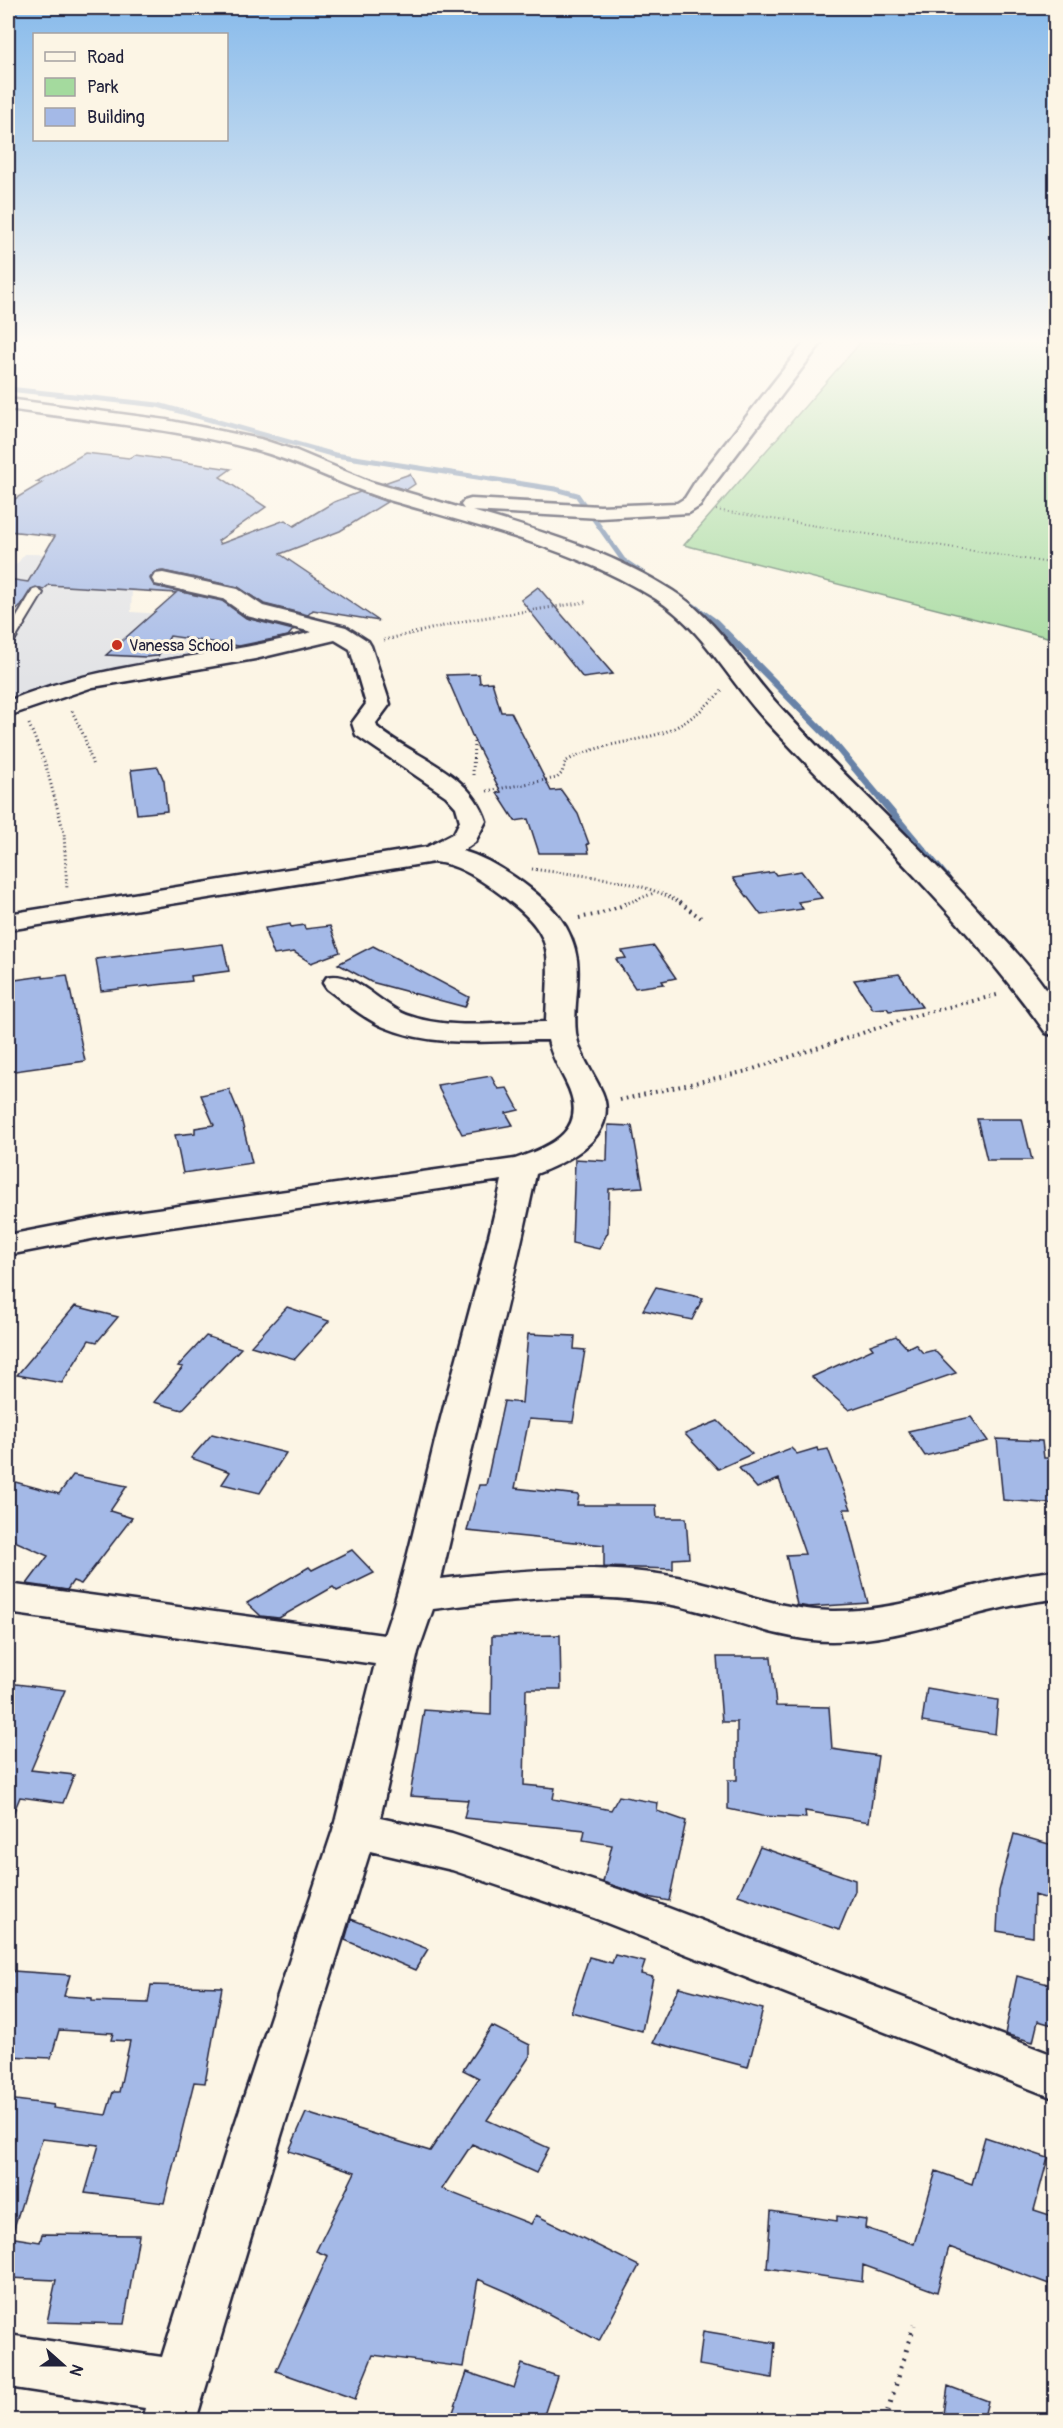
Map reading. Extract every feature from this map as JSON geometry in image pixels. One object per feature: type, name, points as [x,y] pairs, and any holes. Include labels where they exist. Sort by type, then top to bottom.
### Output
[{"type":"street","points":[[290,455],[322,471],[378,491],[430,504],[544,541],[634,578],[668,597],[693,619],[772,713],[959,906],[1030,989],[1056,1027]]},
{"type":"street","points":[[430,504],[600,512],[672,511],[689,506],[728,455]]},
{"type":"street","points":[[8,922],[434,854],[467,836],[472,825],[472,810],[465,794],[380,744],[365,730],[364,723],[378,704],[360,646],[338,632],[255,611],[230,594],[216,589],[163,579]]},
{"type":"street","points":[[14,706],[63,689],[148,669],[268,651],[338,632]]},
{"type":"street","points":[[8,1245],[107,1226],[521,1168],[547,1159],[580,1135],[590,1121],[591,1106],[566,1056],[560,1031],[563,963],[559,943],[549,920],[523,898],[466,860],[434,854]]},
{"type":"street","points":[[337,983],[396,1022],[415,1028],[442,1031],[560,1031]]},
{"type":"street","points":[[8,2361],[174,2403],[256,2136],[355,1830],[398,1652],[417,1596],[454,1439],[504,1248],[521,1168]]},
{"type":"street","points":[[417,1596],[473,1589],[632,1586],[678,1592],[772,1619],[833,1626],[880,1621],[979,1596],[1032,1586],[1056,1585]]},
{"type":"street","points":[[8,1598],[398,1652]]},
{"type":"street","points":[[355,1830],[452,1852],[597,1900],[1056,2078]]},
{"type":"lane","points":[[8,641],[38,593]]},
{"type":"path","points":[[689,506],[1056,564]]},
{"type":"path","points":[[360,646],[469,620],[586,602]]},
{"type":"path","points":[[474,740],[474,770],[465,794],[550,781],[561,776],[565,762],[576,756],[620,741],[665,732],[703,707],[740,675]]},
{"type":"path","points":[[63,689],[84,736],[93,766]]},
{"type":"path","points":[[14,706],[46,766],[64,833],[68,912]]},
{"type":"path","points":[[466,860],[596,879],[655,893],[677,901],[704,920]]},
{"type":"path","points":[[549,920],[599,914],[655,893]]},
{"type":"path","points":[[591,1106],[699,1084],[787,1059],[945,1007],[1030,989]]},
{"type":"path","points":[[885,2421],[914,2325]]},
{"type":"shaded area","name":"Vanessa School","points":[[25,554],[118,555],[133,567],[131,612],[256,620],[198,670],[108,671],[34,690],[8,702],[8,574]]},
{"type":"green space","points":[[762,455],[1055,455],[1055,639],[684,545]]},
{"type":"building","points":[[81,455],[129,458],[137,455],[231,469],[220,477],[266,507],[218,541],[220,544],[285,520],[294,526],[334,502],[360,492],[387,502],[340,531],[280,554],[379,621],[313,610],[308,615],[264,604],[238,587],[163,571],[155,572],[150,578],[155,586],[222,601],[246,618],[293,630],[288,636],[239,646],[170,636],[158,656],[106,655],[176,593],[49,585],[43,590],[36,587],[31,589],[20,607],[8,617],[8,579],[28,582],[55,536],[8,531],[8,503],[42,483],[36,482]]},
{"type":"building","points":[[410,474],[415,484],[406,490],[384,483]]},
{"type":"building","points":[[538,587],[613,674],[583,678],[521,600]]},
{"type":"building","points":[[479,674],[480,683],[492,682],[501,712],[511,712],[551,791],[561,790],[578,814],[589,844],[587,844],[589,853],[539,853],[528,819],[515,821],[497,793],[501,792],[474,740],[446,675]]},
{"type":"building","points":[[158,767],[164,781],[167,811],[137,814],[131,770]]},
{"type":"building","points":[[801,871],[822,898],[798,902],[803,909],[761,915],[733,878],[774,872],[776,875]]},
{"type":"building","points":[[290,924],[291,927],[304,925],[305,929],[330,926],[340,952],[311,963],[294,952],[274,955],[265,928]]},
{"type":"building","points":[[223,944],[229,971],[191,976],[192,981],[101,991],[96,959]]},
{"type":"building","points":[[373,946],[469,997],[465,1007],[371,982],[338,964]]},
{"type":"building","points":[[654,946],[676,978],[662,981],[664,984],[635,988],[616,959],[626,958],[622,951]]},
{"type":"building","points":[[899,974],[922,1007],[889,1011],[887,1008],[873,1009],[854,980]]},
{"type":"building","points":[[67,975],[85,1061],[8,1072],[8,981]]},
{"type":"building","points":[[491,1076],[498,1089],[507,1088],[519,1110],[506,1113],[513,1125],[462,1134],[437,1085]]},
{"type":"building","points":[[229,1089],[241,1118],[252,1163],[183,1173],[175,1135],[195,1133],[195,1128],[214,1125],[201,1095]]},
{"type":"building","points":[[977,1119],[1022,1119],[1032,1160],[987,1160]]},
{"type":"building","points":[[608,1125],[632,1126],[643,1187],[609,1189],[608,1232],[599,1249],[572,1243],[575,1159],[607,1161]]},
{"type":"building","points":[[656,1287],[703,1298],[692,1320],[643,1310]]},
{"type":"building","points":[[75,1306],[118,1317],[97,1342],[89,1340],[62,1383],[17,1375]]},
{"type":"building","points":[[287,1307],[329,1321],[295,1359],[251,1346]]},
{"type":"building","points":[[528,1334],[575,1336],[574,1349],[585,1350],[573,1422],[529,1419],[515,1488],[579,1495],[577,1505],[656,1505],[657,1518],[686,1518],[689,1558],[673,1559],[673,1569],[604,1567],[604,1545],[467,1531],[479,1485],[486,1485],[504,1401],[522,1403]]},
{"type":"building","points":[[206,1336],[241,1348],[182,1410],[154,1402],[183,1367],[178,1366]]},
{"type":"building","points":[[896,1336],[907,1348],[915,1344],[923,1353],[934,1350],[956,1373],[849,1410],[812,1377],[873,1349],[870,1345]]},
{"type":"building","points":[[971,1417],[988,1441],[925,1456],[908,1431]]},
{"type":"building","points":[[718,1421],[752,1454],[718,1469],[685,1434]]},
{"type":"building","points":[[212,1434],[286,1453],[260,1493],[222,1484],[230,1472],[191,1458]]},
{"type":"building","points":[[997,1439],[1042,1441],[1044,1458],[1056,1458],[1056,1504],[1003,1500]]},
{"type":"building","points":[[791,1448],[797,1454],[817,1448],[818,1451],[828,1449],[851,1509],[844,1509],[868,1603],[809,1607],[797,1605],[786,1555],[805,1554],[779,1479],[757,1488],[739,1468]]},
{"type":"building","points":[[73,1475],[127,1486],[110,1511],[132,1518],[81,1584],[73,1581],[67,1590],[27,1584],[48,1556],[8,1538],[8,1480],[59,1494]]},
{"type":"building","points":[[352,1550],[374,1573],[337,1591],[333,1587],[279,1618],[261,1616],[247,1603],[309,1567],[312,1570]]},
{"type":"building","points":[[560,1635],[561,1689],[526,1689],[524,1785],[555,1788],[553,1799],[611,1810],[619,1796],[658,1803],[657,1811],[686,1821],[669,1901],[647,1897],[603,1882],[612,1845],[583,1840],[585,1830],[464,1818],[468,1800],[410,1796],[424,1710],[491,1715],[492,1636]]},
{"type":"building","points":[[717,1657],[771,1657],[776,1706],[829,1707],[832,1749],[878,1756],[869,1822],[805,1811],[806,1818],[761,1816],[728,1809],[728,1780],[737,1780],[737,1722],[722,1722]]},
{"type":"building","points":[[8,1683],[65,1690],[31,1770],[74,1775],[63,1803],[20,1797],[8,1826]]},
{"type":"building","points":[[927,1688],[998,1700],[995,1734],[922,1722]]},
{"type":"building","points":[[1014,1834],[1056,1846],[1056,1901],[1034,1895],[1033,1937],[997,1931],[999,1891]]},
{"type":"building","points":[[760,1847],[855,1880],[855,1891],[839,1930],[738,1895]]},
{"type":"building","points":[[351,1919],[428,1949],[415,1970],[345,1940]]},
{"type":"building","points":[[615,1955],[645,1962],[641,1974],[653,1977],[642,2031],[571,2012],[589,1957],[612,1963]]},
{"type":"building","points":[[13,1971],[70,1975],[64,1996],[92,1998],[92,2001],[148,2003],[151,1985],[222,1987],[205,2083],[194,2082],[164,2203],[85,2193],[99,2145],[42,2139],[13,2231],[8,2230],[8,2099],[106,2115],[113,2092],[119,2092],[130,2041],[111,2040],[113,2033],[59,2030],[51,2058],[8,2056],[8,1989]]},
{"type":"building","points":[[1017,1976],[1056,1986],[1056,2026],[1038,2021],[1033,2042],[1005,2034]]},
{"type":"building","points":[[679,1987],[763,2009],[748,2067],[653,2042]]},
{"type":"building","points":[[492,2026],[530,2045],[530,2056],[487,2120],[549,2148],[536,2173],[472,2144],[442,2189],[531,2224],[536,2215],[639,2266],[599,2341],[510,2293],[478,2279],[463,2367],[373,2355],[355,2399],[276,2371],[328,2256],[316,2251],[355,2172],[289,2151],[306,2113],[430,2151],[479,2078],[463,2070]]},
{"type":"building","points":[[985,2137],[1048,2158],[1034,2210],[1056,2217],[1056,2257],[1049,2284],[949,2247],[937,2292],[863,2265],[862,2282],[767,2268],[771,2211],[837,2221],[837,2216],[866,2220],[865,2228],[914,2244],[936,2171],[972,2184]]},
{"type":"building","points":[[42,2234],[139,2235],[124,2324],[47,2322],[56,2280],[8,2278],[8,2237],[40,2242]]},
{"type":"building","points":[[703,2331],[775,2343],[772,2378],[699,2365]]},
{"type":"building","points":[[522,2364],[557,2376],[542,2421],[450,2421],[467,2372],[514,2388]]},
{"type":"building","points":[[948,2386],[988,2401],[983,2421],[943,2421]]},
{"type":"waterway","points":[[337,455],[555,489],[577,495],[623,560],[656,582]]},
{"type":"waterway","points":[[688,603],[715,622],[831,740],[947,878]]},
{"type":"place","name":"Vanessa School","points":[[117,645]]}]
